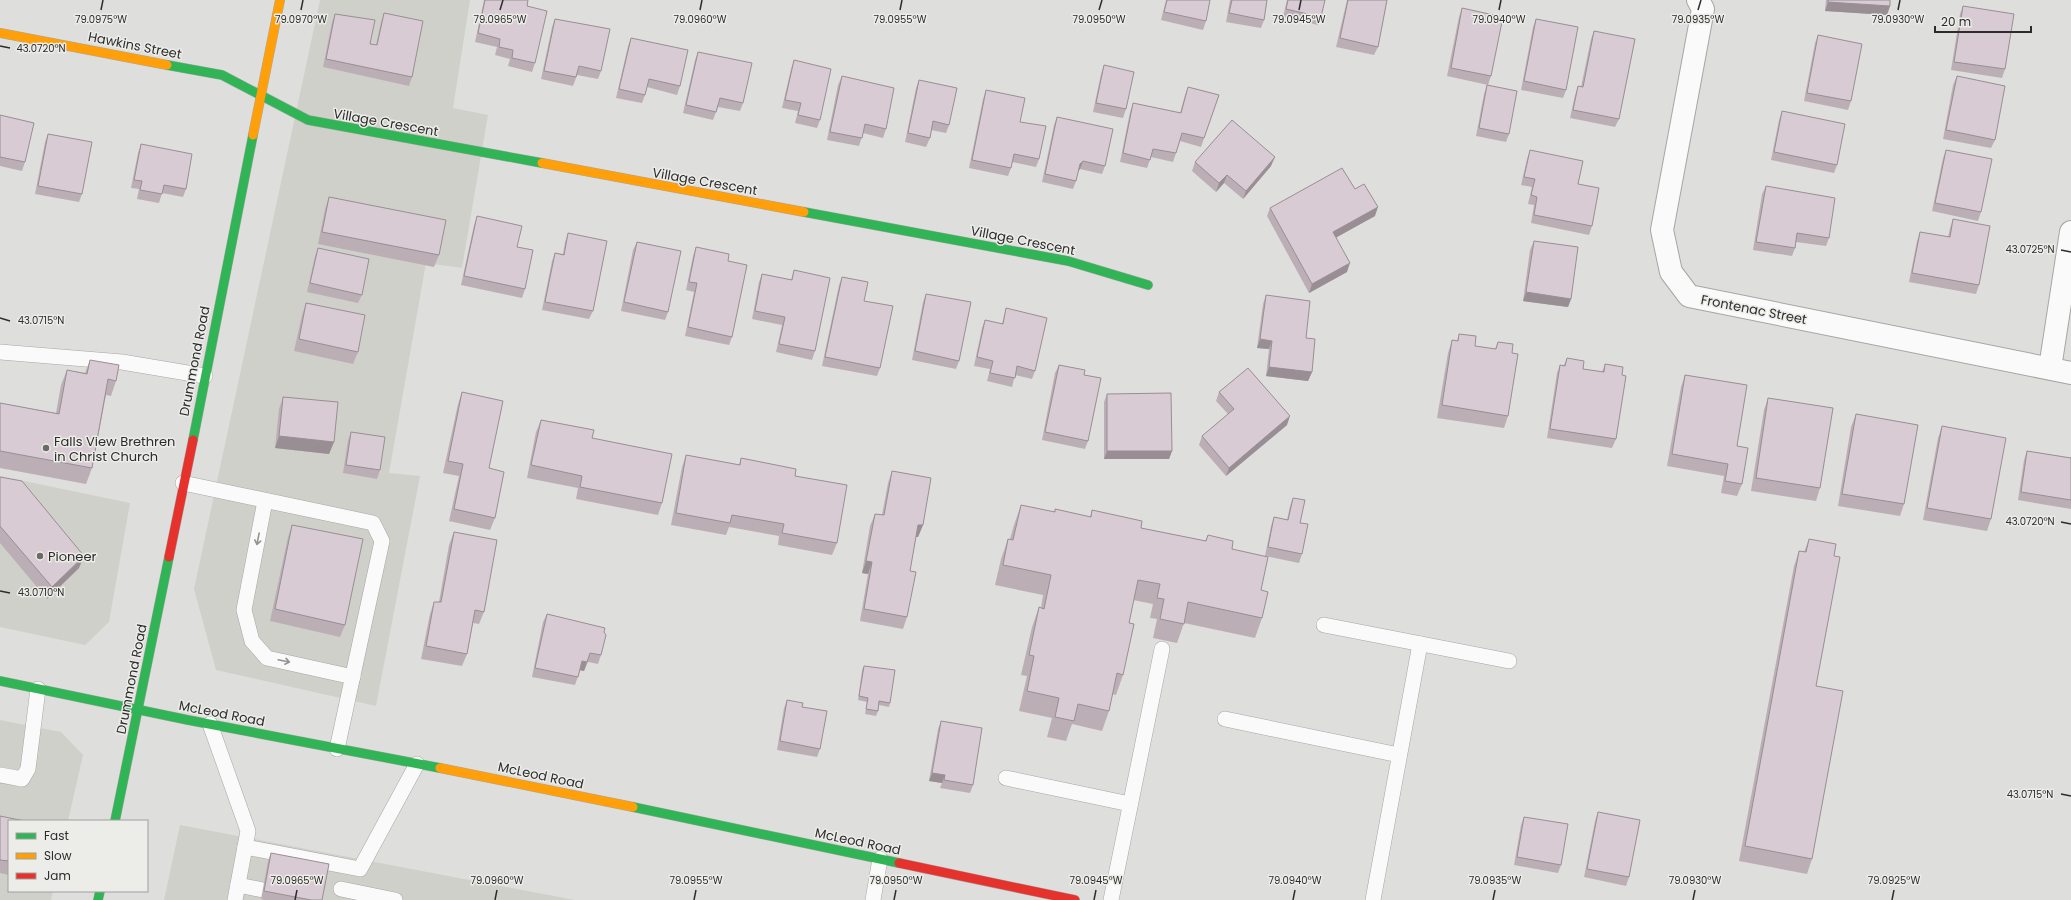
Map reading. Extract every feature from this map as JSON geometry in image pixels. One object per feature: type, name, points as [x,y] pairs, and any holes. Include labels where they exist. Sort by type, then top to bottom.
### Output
[{"type":"main road","name":"Drummond Road","points":[[115,820],[139,710],[280,0]]},
{"type":"main road","name":"Hawkins Street","points":[[0,33],[222,75],[260,95]]},
{"type":"main road","name":"Village Crescent","points":[[260,95],[308,120],[1068,261],[1148,285]]},
{"type":"main road","name":"McLeod Road","points":[[0,681],[139,710],[417,764],[1075,900]]},
{"type":"street","name":"Frontenac Street","points":[[1698,0],[1703,9],[1662,230],[1671,272],[1689,296],[2071,373]]},
{"type":"street","points":[[2050,368],[2071,232]]},
{"type":"lane","points":[[0,352],[122,362],[205,376]]},
{"type":"lane","points":[[183,483],[373,523],[382,541],[337,749]]},
{"type":"lane","points":[[265,500],[244,610],[252,641],[267,658],[353,676]]},
{"type":"lane","points":[[1324,625],[1509,661]]},
{"type":"lane","points":[[1373,900],[1420,644]]},
{"type":"lane","points":[[1110,900],[1162,649]]},
{"type":"lane","points":[[0,775],[22,779],[28,769],[38,689]]},
{"type":"lane","points":[[1226,720],[1399,755]]},
{"type":"lane","points":[[210,724],[248,831],[237,893],[263,890]]},
{"type":"lane","points":[[245,847],[360,869],[417,764]]},
{"type":"lane","points":[[1006,778],[1130,804]]},
{"type":"lane","points":[[873,900],[880,859]]},
{"type":"lane","points":[[345,866],[340,894],[395,900]]},
{"type":"shaded area","points":[[320,0],[470,0],[453,108],[488,115],[462,268],[426,263],[389,473],[420,476],[376,706],[216,670],[194,589]]},
{"type":"shaded area","points":[[0,476],[130,503],[109,622],[85,645],[0,627]]},
{"type":"shaded area","points":[[0,720],[61,732],[83,755],[68,820],[8,820],[8,892],[53,892],[51,900],[0,900]]},
{"type":"shaded area","points":[[180,825],[575,900],[164,900]]},
{"type":"building","points":[[485,0],[528,0],[527,6],[547,11],[535,63],[512,58],[513,50],[499,47],[500,39],[478,33]]},
{"type":"building","points":[[1167,0],[1210,0],[1206,21],[1164,12]]},
{"type":"building","points":[[1232,0],[1267,0],[1264,20],[1229,13]]},
{"type":"building","points":[[1288,0],[1325,0],[1321,17],[1286,9]]},
{"type":"building","points":[[1348,0],[1387,0],[1378,47],[1340,38]]},
{"type":"building","points":[[1828,0],[1890,0],[1890,6],[1828,2]]},
{"type":"building","points":[[1963,6],[2014,14],[2005,69],[1954,62]]},
{"type":"building","points":[[1462,8],[1503,17],[1491,76],[1451,68]]},
{"type":"building","points":[[384,13],[423,21],[412,77],[326,59],[335,14],[375,20],[370,44],[377,45]]},
{"type":"building","points":[[555,19],[610,29],[601,71],[579,66],[576,77],[544,71]]},
{"type":"building","points":[[1536,19],[1578,27],[1566,90],[1524,81]]},
{"type":"building","points":[[1594,31],[1635,39],[1619,119],[1573,110],[1578,86],[1583,87]]},
{"type":"building","points":[[1818,35],[1862,44],[1851,101],[1807,93]]},
{"type":"building","points":[[631,38],[688,50],[680,86],[649,79],[645,95],[619,89]]},
{"type":"building","points":[[698,52],[752,63],[743,103],[720,98],[716,112],[686,105]]},
{"type":"building","points":[[794,60],[831,69],[820,120],[798,115],[801,103],[785,100]]},
{"type":"building","points":[[1104,65],[1134,72],[1126,109],[1096,103]]},
{"type":"building","points":[[842,76],[894,88],[886,129],[865,124],[862,138],[830,132]]},
{"type":"building","points":[[1957,76],[2005,86],[1995,140],[1946,130]]},
{"type":"building","points":[[919,80],[957,88],[949,125],[933,121],[930,138],[908,133]]},
{"type":"building","points":[[1487,85],[1517,91],[1509,134],[1479,128]]},
{"type":"building","points":[[1188,87],[1219,95],[1204,138],[1182,133],[1176,153],[1153,149],[1150,160],[1123,153],[1133,103],[1181,113]]},
{"type":"building","points":[[986,90],[1025,98],[1020,122],[1046,126],[1039,159],[1014,154],[1011,168],[972,160]]},
{"type":"building","points":[[1782,111],[1845,124],[1837,165],[1774,152]]},
{"type":"building","points":[[0,115],[34,123],[25,162],[0,157]]},
{"type":"building","points":[[1057,117],[1113,129],[1105,166],[1083,161],[1080,164],[1076,181],[1045,174]]},
{"type":"building","points":[[1232,120],[1275,157],[1246,191],[1227,175],[1219,183],[1195,162]]},
{"type":"building","points":[[48,134],[92,142],[82,194],[38,186]]},
{"type":"building","points":[[141,144],[192,154],[186,189],[164,185],[162,194],[140,190],[142,181],[134,180]]},
{"type":"building","points":[[1530,150],[1583,161],[1578,184],[1599,188],[1592,226],[1534,215],[1537,197],[1531,195],[1535,179],[1524,177]]},
{"type":"building","points":[[1946,150],[1992,159],[1981,212],[1935,203]]},
{"type":"building","points":[[1342,168],[1355,189],[1364,184],[1378,207],[1333,232],[1350,263],[1312,284],[1270,208]]},
{"type":"building","points":[[1766,186],[1835,198],[1829,238],[1797,233],[1795,248],[1756,242]]},
{"type":"building","points":[[329,197],[446,220],[439,255],[322,232]]},
{"type":"building","points":[[477,216],[522,226],[517,247],[533,250],[525,289],[464,276]]},
{"type":"building","points":[[1953,219],[1990,226],[1979,285],[1912,273],[1920,232],[1950,237]]},
{"type":"building","points":[[568,233],[607,241],[593,311],[545,302],[555,253],[564,255]]},
{"type":"building","points":[[1534,241],[1578,247],[1571,299],[1526,292]]},
{"type":"building","points":[[637,242],[681,251],[668,312],[624,302]]},
{"type":"building","points":[[696,247],[729,254],[728,261],[747,265],[732,337],[688,327],[697,283],[689,282]]},
{"type":"building","points":[[318,248],[369,259],[362,295],[310,283]]},
{"type":"building","points":[[794,270],[830,278],[815,351],[779,344],[785,317],[755,311],[762,274],[792,280]]},
{"type":"building","points":[[842,277],[868,282],[864,301],[893,306],[880,368],[825,357]]},
{"type":"building","points":[[926,294],[971,302],[959,361],[915,351]]},
{"type":"building","points":[[1266,295],[1310,301],[1306,338],[1315,339],[1312,372],[1269,367],[1272,341],[1260,339]]},
{"type":"building","points":[[306,303],[365,315],[358,352],[299,339]]},
{"type":"building","points":[[1006,308],[1047,318],[1035,371],[1017,366],[1015,378],[990,373],[993,361],[977,357],[985,320],[1003,324]]},
{"type":"building","points":[[1459,334],[1476,336],[1475,346],[1496,349],[1498,342],[1513,344],[1512,353],[1518,354],[1508,416],[1442,405],[1452,340],[1458,341]]},
{"type":"building","points":[[1567,358],[1584,361],[1583,369],[1604,372],[1605,364],[1623,367],[1622,375],[1626,376],[1616,439],[1550,429],[1560,365],[1565,366]]},
{"type":"building","name":"Falls View Brethren in Christ Church","points":[[90,360],[119,365],[116,381],[108,379],[92,468],[0,451],[0,403],[59,414],[67,370],[87,374]]},
{"type":"building","points":[[1059,365],[1085,370],[1084,375],[1101,378],[1088,441],[1045,432]]},
{"type":"building","points":[[1248,368],[1290,416],[1229,468],[1202,436],[1234,409],[1219,392]]},
{"type":"building","points":[[1685,375],[1747,385],[1737,446],[1748,448],[1742,484],[1725,481],[1728,464],[1672,454]]},
{"type":"building","points":[[462,392],[503,401],[489,468],[504,472],[495,518],[454,509],[463,464],[448,461]]},
{"type":"building","points":[[1171,393],[1172,451],[1107,451],[1107,394]]},
{"type":"building","points":[[283,397],[338,402],[334,442],[279,436]]},
{"type":"building","points":[[1768,398],[1833,408],[1820,488],[1756,478]]},
{"type":"building","points":[[1856,414],[1918,425],[1904,504],[1842,494]]},
{"type":"building","points":[[541,420],[594,430],[592,438],[672,454],[662,503],[580,487],[582,476],[531,465]]},
{"type":"building","points":[[1942,426],[2006,438],[1991,519],[1927,508]]},
{"type":"building","points":[[351,432],[385,437],[380,470],[346,465]]},
{"type":"building","points":[[2027,451],[2071,458],[2071,500],[2021,492]]},
{"type":"building","points":[[686,455],[740,465],[741,458],[796,469],[795,476],[847,485],[837,543],[782,533],[784,524],[732,515],[730,523],[676,513]]},
{"type":"building","points":[[892,471],[931,478],[923,525],[918,525],[910,571],[916,572],[907,617],[864,609],[872,562],[866,561],[875,514],[884,515]]},
{"type":"building","name":"Pioneer","points":[[0,477],[22,481],[84,556],[52,587],[0,526]]},
{"type":"building","points":[[1293,498],[1305,500],[1300,523],[1308,524],[1302,554],[1268,547],[1274,517],[1288,520]]},
{"type":"building","points":[[1021,505],[1055,512],[1055,509],[1091,517],[1092,510],[1142,521],[1141,528],[1206,541],[1208,535],[1233,541],[1232,549],[1268,557],[1261,590],[1268,592],[1262,618],[1188,602],[1184,624],[1160,619],[1164,599],[1157,598],[1160,584],[1138,580],[1129,623],[1134,624],[1123,675],[1117,673],[1109,711],[1078,704],[1074,721],[1055,717],[1059,698],[1027,691],[1034,656],[1029,655],[1039,607],[1044,609],[1051,575],[1003,565],[1008,539],[1013,540]]},
{"type":"building","points":[[292,525],[363,539],[345,625],[275,609]]},
{"type":"building","points":[[454,532],[497,540],[484,612],[475,610],[467,654],[426,646],[434,602],[441,602]]},
{"type":"building","points":[[1809,539],[1836,544],[1834,556],[1840,557],[1816,686],[1843,691],[1812,859],[1745,846],[1799,551],[1806,552]]},
{"type":"building","points":[[547,614],[605,628],[604,632],[606,635],[601,655],[590,653],[587,662],[582,661],[578,677],[535,668]]},
{"type":"building","points":[[864,666],[895,670],[890,703],[879,701],[878,711],[866,709],[868,698],[859,696]]},
{"type":"building","points":[[787,700],[803,703],[802,707],[827,711],[820,749],[780,741]]},
{"type":"building","points":[[941,721],[982,728],[973,785],[944,780],[945,775],[932,773]]},
{"type":"building","points":[[1598,812],[1640,820],[1629,877],[1587,869]]},
{"type":"building","points":[[0,816],[20,820],[8,820],[8,861],[0,860]]},
{"type":"building","points":[[1524,817],[1568,824],[1561,865],[1517,857]]},
{"type":"building","points":[[271,853],[329,864],[322,900],[311,900],[264,891]]},
{"type":"traffic: fast","points":[[167,65],[222,75],[308,120],[542,163]]},
{"type":"traffic: fast","points":[[193,440],[253,135]]},
{"type":"traffic: fast","points":[[804,212],[1068,261],[1148,285]]},
{"type":"traffic: fast","points":[[115,820],[169,557]]},
{"type":"traffic: fast","points":[[0,681],[188,720],[440,768]]},
{"type":"traffic: fast","points":[[633,807],[899,863]]},
{"type":"traffic: fast","points":[[98,900],[100,892]]},
{"type":"traffic: slow","points":[[253,135],[280,0]]},
{"type":"traffic: slow","points":[[0,33],[167,65]]},
{"type":"traffic: slow","points":[[542,163],[804,212]]},
{"type":"traffic: slow","points":[[440,768],[633,807]]},
{"type":"traffic: jam","points":[[169,557],[193,440]]},
{"type":"traffic: jam","points":[[899,863],[1075,900]]},
{"type":"place","name":"Falls View Brethren in Christ Church","points":[[46,448]]},
{"type":"place","name":"Pioneer","points":[[40,556]]}]
